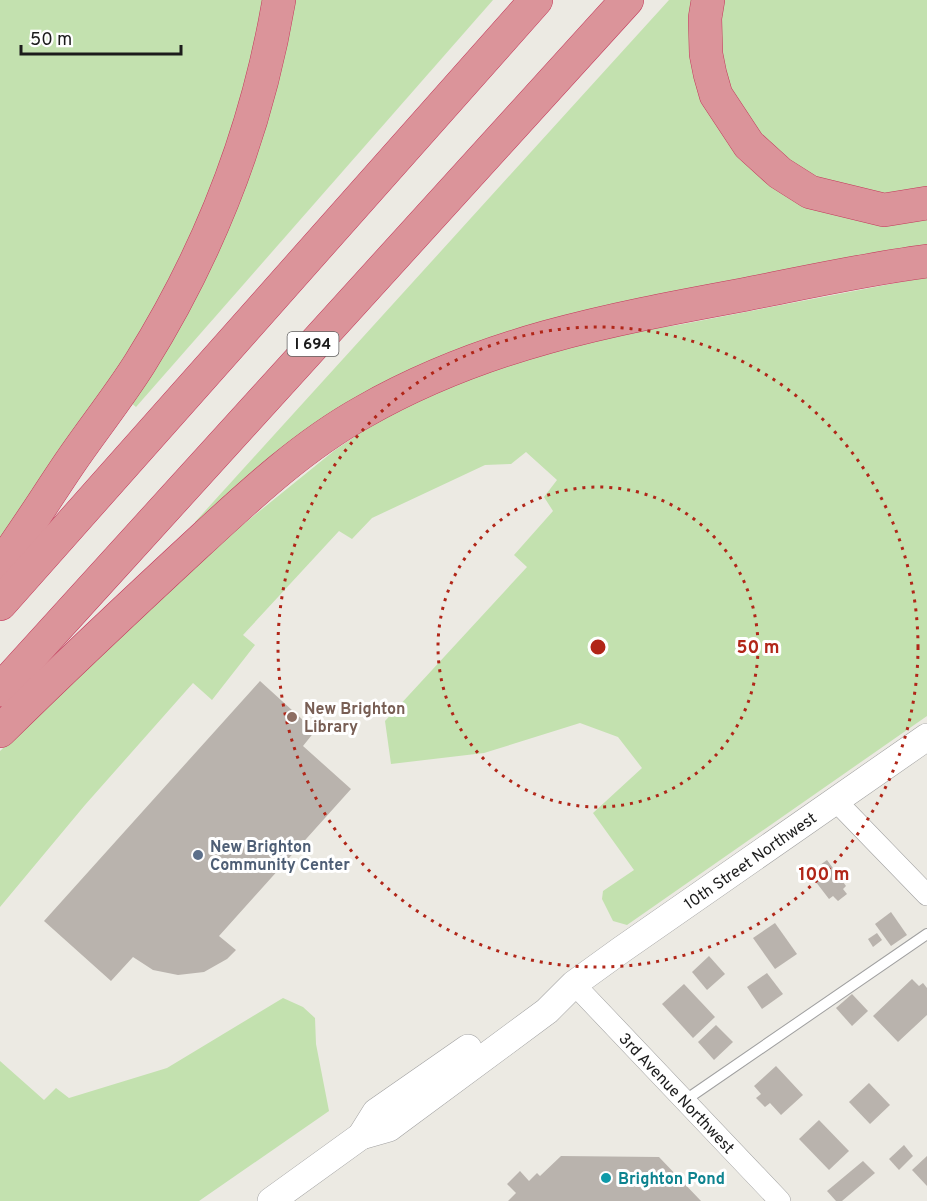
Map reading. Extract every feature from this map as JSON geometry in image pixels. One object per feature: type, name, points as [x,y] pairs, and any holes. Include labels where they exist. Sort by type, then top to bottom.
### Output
[{"type":"highway","points":[[0,566],[39,513],[69,464],[139,365],[190,277],[225,198],[246,139],[263,80],[279,0]]},
{"type":"highway","points":[[0,604],[536,0]]},
{"type":"highway","name":"I 694","points":[[0,690],[627,0]]},
{"type":"highway","points":[[708,0],[705,18],[706,54],[710,74],[716,95],[749,145],[780,173],[810,192],[884,210],[927,203]]},
{"type":"highway","points":[[0,731],[93,639],[269,479],[332,432],[399,393],[462,365],[548,335],[609,320],[927,261]]},
{"type":"street","name":"10th Street Northwest","points":[[271,1201],[361,1136],[389,1128],[547,1011],[574,984],[927,737]]},
{"type":"street","points":[[836,801],[927,895]]},
{"type":"street","name":"3rd Avenue Northwest","points":[[574,984],[780,1201]]},
{"type":"lane","points":[[684,1101],[927,934]]},
{"type":"green space","points":[[0,0],[269,0],[245,114],[141,345],[0,538]]},
{"type":"green space","points":[[289,0],[493,0],[136,407],[130,402]]},
{"type":"green space","points":[[669,0],[699,0],[761,171],[927,215],[927,252],[431,370],[201,529],[195,522]]},
{"type":"green space","points":[[721,0],[927,0],[927,191],[884,194],[831,186],[773,151],[726,84],[721,63]]},
{"type":"green space","points":[[927,277],[927,716],[627,925],[613,921],[602,899],[603,891],[634,870],[593,813],[642,768],[618,737],[580,723],[484,753],[391,764],[385,721],[527,567],[514,555],[553,511],[544,497],[557,480],[526,452],[511,464],[485,465],[372,518],[352,539],[339,531],[243,635],[255,645],[212,700],[193,683],[85,805],[0,907],[0,751],[214,548],[335,450],[406,402],[570,341],[678,325]]},
{"type":"green space","points":[[283,998],[303,1007],[315,1018],[316,1044],[329,1111],[199,1201],[0,1201],[0,1061],[44,1100],[56,1088],[69,1098],[167,1068]]},
{"type":"building","name":"New Brighton Community Center","points":[[260,681],[315,731],[303,746],[351,789],[219,936],[236,950],[227,959],[204,972],[178,975],[153,970],[133,957],[111,981],[44,921]]},
{"type":"building","points":[[827,860],[846,886],[843,889],[847,894],[838,901],[833,896],[829,899],[809,873]]},
{"type":"building","points":[[891,912],[907,935],[891,946],[875,924]]},
{"type":"building","points":[[775,923],[797,954],[775,969],[753,938]]},
{"type":"building","points":[[877,933],[882,940],[873,947],[868,939]]},
{"type":"building","points":[[709,956],[725,974],[707,990],[692,972]]},
{"type":"building","points":[[767,973],[783,994],[762,1009],[747,987]]},
{"type":"building","points":[[912,979],[919,986],[923,983],[927,988],[927,1015],[898,1042],[873,1016]]},
{"type":"building","points":[[684,984],[715,1017],[693,1038],[662,1004]]},
{"type":"building","points":[[852,994],[868,1011],[852,1026],[836,1008]]},
{"type":"building","points":[[716,1025],[733,1042],[714,1060],[698,1042]]},
{"type":"building","points":[[776,1066],[803,1095],[781,1115],[770,1103],[765,1107],[756,1098],[761,1094],[754,1086]]},
{"type":"building","points":[[869,1083],[890,1105],[870,1124],[849,1102]]},
{"type":"building","points":[[819,1120],[849,1151],[829,1170],[799,1139]]},
{"type":"building","points":[[904,1145],[913,1156],[899,1170],[889,1159]]},
{"type":"building","name":"Brighton Pond","points":[[561,1156],[659,1157],[701,1201],[508,1201],[516,1193],[507,1184],[520,1171],[529,1181],[537,1173],[540,1176]]},
{"type":"building","points":[[927,1156],[927,1186],[912,1170]]},
{"type":"building","points":[[863,1161],[875,1173],[842,1201],[836,1201],[827,1191]]},
{"type":"place","name":"New Brighton Library","points":[[292,717]]},
{"type":"place","name":"New Brighton Community Center","points":[[198,855]]},
{"type":"place","name":"Brighton Pond","points":[[606,1178]]}]
